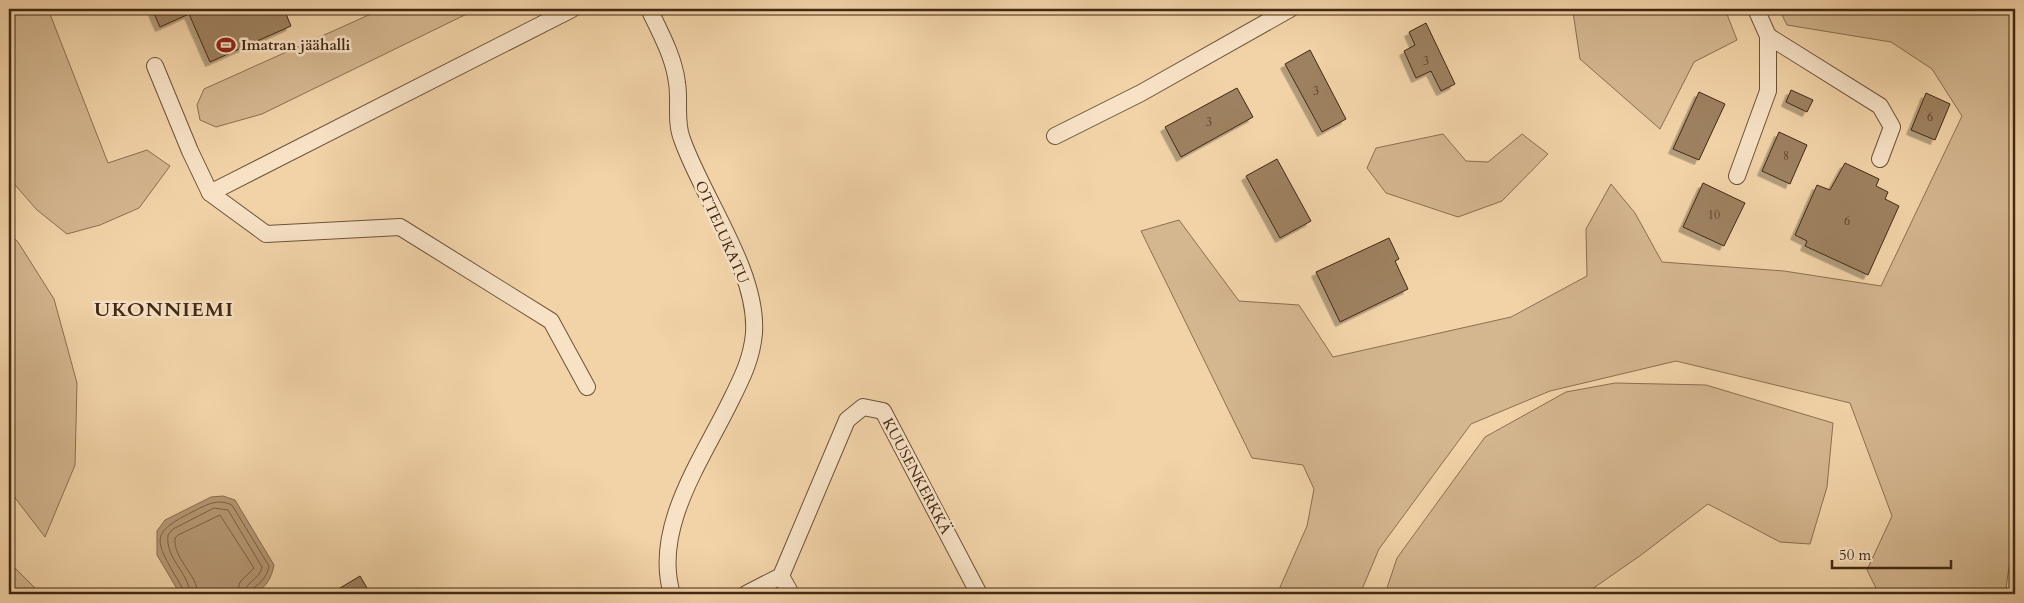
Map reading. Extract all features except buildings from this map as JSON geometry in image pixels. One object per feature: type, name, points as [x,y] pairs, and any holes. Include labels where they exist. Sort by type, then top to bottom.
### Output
[{"type":"street","points":[[210,193],[572,9]]},
{"type":"street","name":"OTTELUKATU","points":[[649,9],[673,62],[677,83],[680,136],[691,165],[734,250],[751,297],[754,332],[748,366],[683,497],[674,521],[667,548],[669,583],[672,594]]},
{"type":"street","points":[[1055,136],[1141,93],[1290,9]]},
{"type":"street","points":[[1737,176],[1768,91],[1768,36],[1756,9]]},
{"type":"street","points":[[1768,36],[1880,106],[1892,127],[1880,159]]},
{"type":"street","points":[[155,66],[190,151],[210,193],[266,234],[400,227],[551,321],[587,387]]},
{"type":"street","name":"KUUSENKERKKÄ","points":[[781,576],[847,420],[863,407],[883,411],[979,594]]},
{"type":"street","points":[[746,594],[781,576],[791,594]]},
{"type":"shaded area","points":[[9,9],[48,9],[108,163],[147,150],[170,166],[139,208],[100,225],[67,234],[37,210],[9,178]]},
{"type":"shaded area","points":[[382,9],[477,9],[262,114],[216,127],[200,120],[197,105],[204,89]]},
{"type":"shaded area","points":[[1580,9],[1725,9],[1737,40],[1694,62],[1660,129],[1580,59],[1573,12]]},
{"type":"shaded area","points":[[1779,9],[2015,9],[2015,528],[2005,594],[1879,594],[1867,570],[1892,516],[1850,403],[1676,361],[1550,391],[1471,424],[1379,549],[1360,594],[1277,594],[1307,526],[1314,489],[1303,465],[1252,458],[1141,231],[1179,220],[1239,301],[1299,305],[1333,357],[1511,317],[1587,276],[1586,229],[1611,184],[1635,213],[1662,262],[1784,271],[1881,286],[1962,116],[1932,69],[1891,42],[1787,25]]},
{"type":"shaded area","points":[[1443,134],[1466,161],[1488,162],[1522,134],[1548,154],[1502,201],[1458,217],[1386,193],[1367,168],[1376,148]]},
{"type":"shaded area","points":[[9,233],[18,242],[54,299],[77,383],[75,465],[45,537],[9,490]]},
{"type":"shaded area","points":[[1615,383],[1706,385],[1833,423],[1827,487],[1810,544],[1780,542],[1708,504],[1641,555],[1585,594],[1385,594],[1397,558],[1485,437],[1566,392]]},
{"type":"shaded area","points":[[9,560],[11,564],[41,594],[9,594]]},
{"type":"water","points":[[223,496],[235,500],[274,565],[272,574],[264,587],[251,594],[227,596],[180,594],[157,555],[157,531],[165,520],[211,497]]},
{"type":"place","name":"Imatran jäähalli","points":[[226,45]]},
{"type":"district","name":"UKONNIEMI","points":[[164,309]]}]
